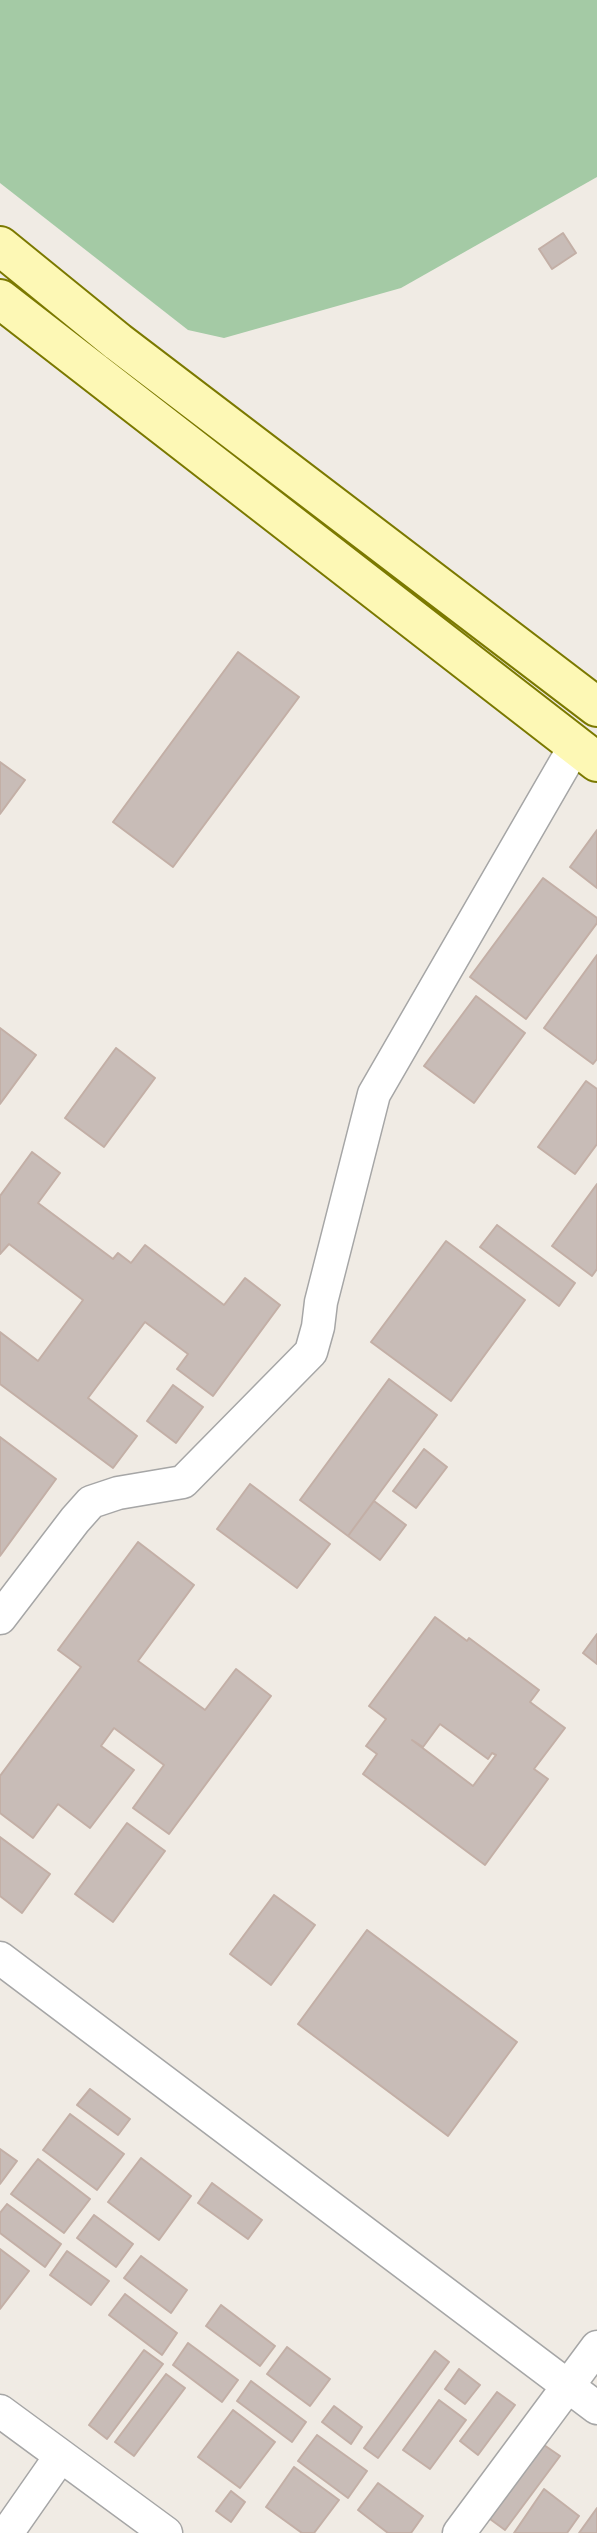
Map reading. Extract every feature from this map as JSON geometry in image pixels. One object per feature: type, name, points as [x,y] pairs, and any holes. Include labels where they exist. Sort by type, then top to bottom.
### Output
[{"type":"main road","points":[[0,246],[118,342],[597,707]]},
{"type":"main road","points":[[0,299],[586,754]]},
{"type":"street","points":[[0,1618],[75,1520],[92,1502],[118,1493],[183,1482],[311,1352],[374,1094],[586,754]]},
{"type":"street","points":[[0,1958],[597,2408]]},
{"type":"street","points":[[459,2533],[597,2347]]},
{"type":"street","points":[[0,2411],[166,2533]]},
{"type":"street","points":[[7,2533],[60,2456]]},
{"type":"green space","points":[[0,0],[597,0],[597,177],[401,288],[224,338],[188,330],[0,183]]},
{"type":"building","points":[[563,233],[576,253],[552,269],[539,249]]},
{"type":"building","points":[[238,652],[299,697],[173,867],[113,822]]},
{"type":"building","points":[[0,762],[25,780],[0,814]]},
{"type":"building","points":[[597,830],[597,888],[570,867]]},
{"type":"building","points":[[543,878],[597,918],[597,923],[526,1019],[470,977]]},
{"type":"building","points":[[597,955],[597,1059],[593,1064],[544,1028]]},
{"type":"building","points":[[476,996],[525,1033],[474,1103],[424,1066]]},
{"type":"building","points":[[0,1028],[36,1055],[0,1104]]},
{"type":"building","points":[[116,1048],[155,1078],[104,1147],[65,1118]]},
{"type":"building","points":[[586,1081],[597,1089],[597,1144],[575,1174],[538,1147]]},
{"type":"building","points":[[32,1152],[60,1173],[38,1203],[113,1259],[118,1253],[131,1263],[145,1245],[224,1305],[245,1278],[280,1305],[213,1396],[177,1369],[188,1354],[145,1322],[88,1398],[137,1436],[113,1468],[0,1384],[0,1332],[38,1361],[83,1300],[9,1244],[0,1254],[0,1196]]},
{"type":"building","points":[[597,1184],[597,1269],[592,1276],[552,1246]]},
{"type":"building","points":[[497,1225],[575,1283],[559,1306],[480,1247]]},
{"type":"building","points":[[446,1241],[525,1300],[451,1401],[371,1342]]},
{"type":"building","points":[[389,1379],[437,1415],[348,1536],[300,1500]]},
{"type":"building","points":[[173,1385],[203,1407],[176,1443],[147,1421]]},
{"type":"building","points":[[0,1437],[56,1479],[0,1556]]},
{"type":"building","points":[[424,1449],[447,1467],[416,1508],[393,1491]]},
{"type":"building","points":[[250,1484],[330,1544],[297,1588],[217,1529]]},
{"type":"building","points":[[374,1501],[406,1525],[380,1560],[348,1536]]},
{"type":"building","points":[[138,1542],[194,1585],[138,1661],[205,1710],[236,1669],[271,1696],[169,1834],[133,1808],[164,1765],[114,1728],[101,1746],[134,1770],[90,1828],[58,1804],[33,1838],[0,1813],[0,1776],[81,1667],[58,1650]]},
{"type":"building","points":[[435,1617],[467,1641],[469,1638],[539,1690],[530,1702],[565,1728],[534,1769],[548,1779],[485,1865],[363,1774],[377,1754],[366,1746],[386,1719],[369,1706]],"holes":[[[440,1724],[488,1759],[492,1753],[496,1755],[473,1786],[412,1740],[423,1747]]]},
{"type":"building","points":[[597,1634],[597,1664],[583,1653]]},
{"type":"building","points":[[127,1823],[165,1851],[113,1922],[75,1894]]},
{"type":"building","points":[[0,1837],[50,1874],[22,1913],[0,1896]]},
{"type":"building","points":[[274,1895],[315,1925],[271,1985],[230,1954]]},
{"type":"building","points":[[367,1930],[517,2042],[448,2136],[298,2024]]},
{"type":"building","points":[[90,2089],[130,2119],[118,2135],[77,2105]]},
{"type":"building","points":[[70,2114],[124,2154],[97,2190],[43,2150]]},
{"type":"building","points":[[0,2149],[17,2161],[0,2184]]},
{"type":"building","points":[[141,2158],[191,2196],[159,2240],[108,2202]]},
{"type":"building","points":[[38,2159],[90,2199],[64,2233],[11,2194]]},
{"type":"building","points":[[212,2183],[262,2220],[248,2239],[198,2203]]},
{"type":"building","points":[[7,2204],[61,2244],[45,2267],[0,2233],[0,2213]]},
{"type":"building","points":[[94,2215],[133,2244],[116,2267],[77,2238]]},
{"type":"building","points":[[0,2249],[29,2271],[0,2309]]},
{"type":"building","points":[[67,2251],[109,2281],[91,2305],[50,2275]]},
{"type":"building","points":[[141,2256],[187,2290],[171,2313],[124,2278]]},
{"type":"building","points":[[125,2294],[177,2333],[162,2355],[109,2315]]},
{"type":"building","points":[[221,2305],[275,2346],[260,2366],[206,2326]]},
{"type":"building","points":[[188,2343],[238,2380],[222,2402],[173,2365]]},
{"type":"building","points":[[287,2347],[330,2379],[310,2406],[267,2374]]},
{"type":"building","points":[[144,2350],[163,2364],[107,2439],[89,2425]]},
{"type":"building","points":[[435,2351],[449,2362],[378,2458],[364,2448]]},
{"type":"building","points":[[459,2369],[480,2385],[465,2404],[445,2389]]},
{"type":"building","points":[[166,2374],[185,2388],[134,2456],[115,2442]]},
{"type":"building","points":[[251,2381],[306,2422],[292,2442],[237,2401]]},
{"type":"building","points":[[497,2392],[515,2405],[478,2455],[460,2441]]},
{"type":"building","points":[[439,2400],[466,2420],[430,2469],[403,2450]]},
{"type":"building","points":[[334,2406],[362,2427],[351,2444],[322,2422]]},
{"type":"building","points":[[233,2410],[275,2442],[240,2488],[198,2457]]},
{"type":"building","points":[[317,2435],[367,2471],[348,2498],[298,2461]]},
{"type":"building","points":[[544,2445],[560,2456],[505,2530],[490,2519]]},
{"type":"building","points":[[294,2467],[339,2500],[314,2533],[302,2533],[266,2507]]},
{"type":"building","points":[[378,2483],[423,2516],[411,2533],[388,2533],[358,2510]]},
{"type":"building","points":[[544,2489],[579,2516],[567,2533],[514,2533]]},
{"type":"building","points":[[231,2491],[245,2502],[231,2522],[216,2511]]},
{"type":"building","points":[[597,2508],[597,2533],[579,2533]]}]
